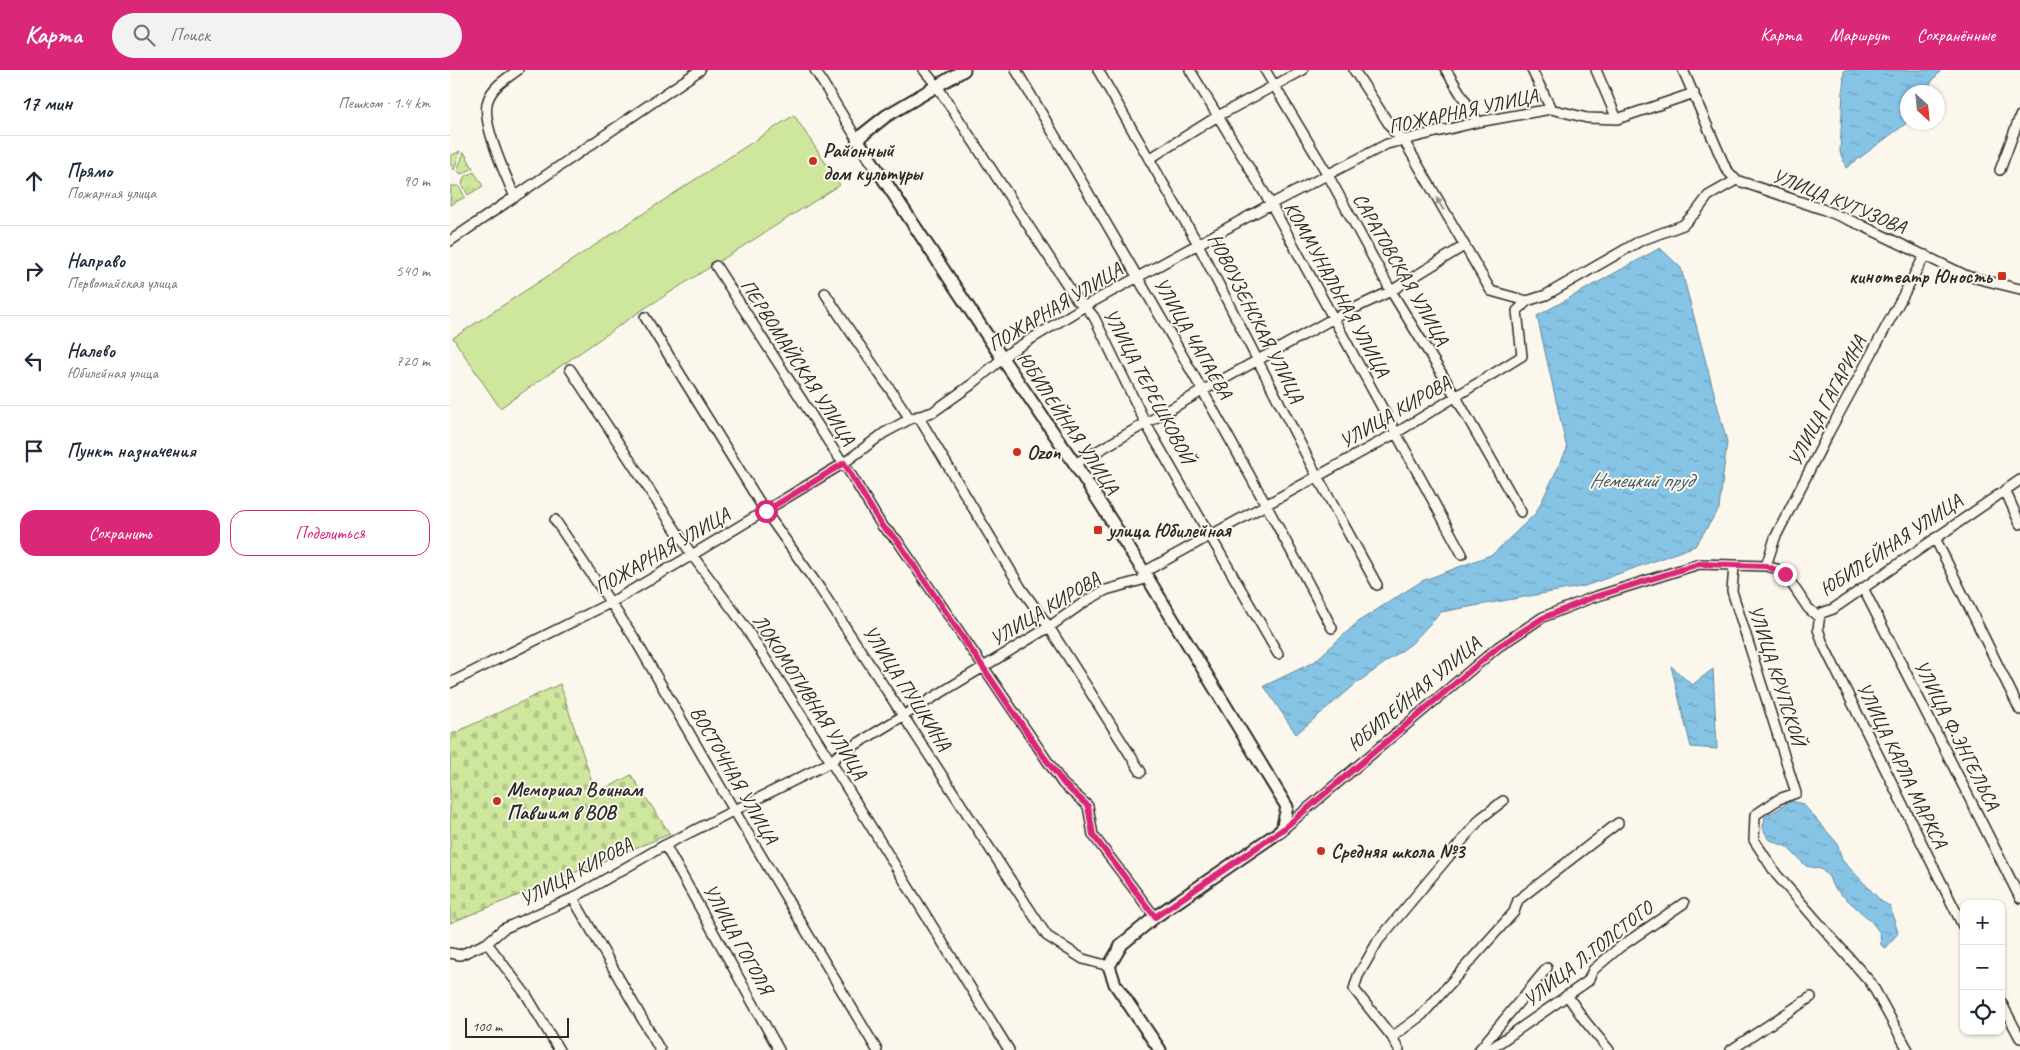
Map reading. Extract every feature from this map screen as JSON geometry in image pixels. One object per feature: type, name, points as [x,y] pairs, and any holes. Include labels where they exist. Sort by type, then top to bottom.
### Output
[{"type":"main road","points":[[856,139],[886,116],[964,70]]},
{"type":"main road","name":"ЮБИЛЕЙНАЯ УЛИЦА","points":[[856,139],[1075,464],[1144,572],[1287,807],[1282,830],[1155,917],[1122,944],[1109,966]]},
{"type":"main road","points":[[1109,966],[1115,984],[1160,1050]]},
{"type":"street","points":[[515,197],[494,145],[487,117],[487,102],[495,88],[518,70]]},
{"type":"street","points":[[450,241],[700,70]]},
{"type":"street","name":"ЮБИЛЕЙНАЯ УЛИЦА","points":[[815,70],[856,139]]},
{"type":"street","name":"УЛИЦА ТЕРЕШКОВОЙ","points":[[924,70],[937,86],[1077,300],[1094,317],[1146,424],[1278,654]]},
{"type":"street","name":"УЛИЦА ЧАПАЕВА","points":[[1016,70],[1138,277],[1267,504],[1332,628]]},
{"type":"street","name":"НОВОУЗЕНСКАЯ УЛИЦА","points":[[1098,70],[1198,244],[1259,359],[1317,476],[1378,585]]},
{"type":"street","name":"КОММУНАЛЬНАЯ УЛИЦА","points":[[1190,70],[1271,204],[1462,554]]},
{"type":"street","name":"САРАТОВСКАЯ УЛИЦА","points":[[1265,70],[1328,175],[1391,290],[1456,397],[1521,512]]},
{"type":"street","points":[[1150,158],[1218,116],[1303,70]]},
{"type":"street","points":[[1354,70],[1394,132],[1403,139],[1490,291],[1527,300],[1546,295],[1640,241],[1683,225],[1708,196],[1736,180],[1726,169],[1683,70]]},
{"type":"street","points":[[1446,70],[1478,122]]},
{"type":"street","points":[[1532,70],[1551,109]]},
{"type":"street","points":[[1596,70],[1617,119]]},
{"type":"street","name":"ПОЖАРНАЯ УЛИЦА","points":[[452,679],[610,603],[844,463],[884,433],[914,418],[933,412],[971,385],[1002,358],[1085,306],[1271,204],[1387,144],[1478,122],[1551,109],[1587,118],[1617,119],[1694,93]]},
{"type":"street","points":[[2000,170],[2020,116]]},
{"type":"street","name":"УЛИЦА КУТУЗОВА","points":[[1736,180],[1861,225],[1967,276],[2020,288]]},
{"type":"street","points":[[1075,464],[1259,359],[1334,318],[1391,290],[1464,246]]},
{"type":"street","name":"УЛИЦА ГАГАРИНА","points":[[1766,566],[1775,538],[1828,434],[1925,255]]},
{"type":"street","name":"ПЕРВОМАЙСКАЯ УЛИЦА","points":[[716,266],[837,455],[844,463],[882,526],[897,540],[1064,784],[1088,806],[1093,835],[1155,917]]},
{"type":"street","points":[[825,293],[856,342],[914,418],[1021,588],[1049,626],[1141,772]]},
{"type":"street","name":"УЛИЦА КИРОВА","points":[[450,953],[460,955],[487,942],[503,929],[573,898],[665,845],[831,762],[1086,601],[1106,590],[1142,580],[1144,572],[1396,433],[1456,397],[1522,356],[1517,311],[1527,300]]},
{"type":"street","name":"УЛИЦА ПУШКИНА","points":[[645,317],[766,511],[821,590],[1047,936],[1083,959],[1109,966]]},
{"type":"street","name":"ЛОКОМОТИВНАЯ УЛИЦА","points":[[570,369],[692,555],[744,625],[1009,1050]]},
{"type":"street","name":"ЮБИЛЕЙНАЯ УЛИЦА","points":[[1282,830],[1498,647],[1543,618],[1591,598],[1699,564],[1766,566],[1785,574],[1808,608],[1816,615],[1820,614],[1833,609],[2020,480]]},
{"type":"street","points":[[2005,490],[2020,524]]},
{"type":"street","name":"ВОСТОЧНАЯ УЛИЦА","points":[[555,520],[633,636],[877,1050]]},
{"type":"street","points":[[1935,538],[2020,710]]},
{"type":"street","name":"УЛИЦА КРУПСКОЙ","points":[[1734,566],[1732,591],[1796,793],[1779,799],[1755,815],[1754,840],[1776,874],[1871,983],[1908,1050]]},
{"type":"street","name":"УЛИЦА Ф.ЭНГЕЛЬСА","points":[[1863,588],[2020,898]]},
{"type":"street","name":"УЛИЦА КАРЛА МАРКСА","points":[[1820,614],[1818,629],[1823,644],[1960,920]]},
{"type":"street","points":[[1399,1050],[1392,1037],[1354,990],[1358,976],[1378,941],[1481,818],[1503,802]]},
{"type":"street","points":[[1392,1037],[1422,1015],[1514,912],[1518,900],[1618,823]]},
{"type":"street","name":"УЛИЦА ГОГОЛЯ","points":[[665,845],[780,1050]]},
{"type":"street","points":[[573,898],[660,1050]]},
{"type":"street","name":"УЛИЦА Л.ТОЛСТОГО","points":[[1489,1050],[1588,982],[1593,970],[1620,947],[1684,903]]},
{"type":"street","points":[[487,942],[527,996],[559,1050]]},
{"type":"street","points":[[1479,1050],[1547,968]]},
{"type":"street","points":[[1567,996],[1609,1050]]},
{"type":"street","points":[[1731,1050],[1811,996]]},
{"type":"street","points":[[2005,1010],[2020,1038]]},
{"type":"green space","points":[[794,115],[840,185],[639,312],[500,408],[453,338]]},
{"type":"green space","points":[[460,151],[454,170],[450,163],[450,156]]},
{"type":"green space","points":[[464,152],[473,168],[462,174],[457,171]]},
{"type":"green space","points":[[474,172],[483,186],[468,195],[462,184],[464,177]]},
{"type":"green space","points":[[451,186],[459,186],[465,197],[450,205]]},
{"type":"green space","points":[[560,684],[596,794],[631,775],[670,834],[450,923],[450,735]]},
{"type":"water","points":[[1844,70],[1941,70],[1929,85],[1900,85],[1900,128],[1846,168],[1840,152]]},
{"type":"water","name":"Немецкий пруд","points":[[1660,248],[1681,268],[1727,442],[1719,509],[1695,546],[1585,586],[1441,612],[1411,644],[1357,683],[1296,734],[1264,686],[1314,662],[1359,621],[1422,581],[1493,554],[1536,513],[1567,449],[1537,316]]},
{"type":"water","points":[[1671,666],[1692,685],[1713,669],[1717,749],[1691,747]]},
{"type":"water","points":[[1791,801],[1803,804],[1837,843],[1842,860],[1882,902],[1890,906],[1898,933],[1886,948],[1881,945],[1880,933],[1871,921],[1833,887],[1829,877],[1821,869],[1806,866],[1787,847],[1768,839],[1763,828],[1765,817]]},
{"type":"place","name":"Районный дом культуры","points":[[813,161]]},
{"type":"place","name":"кинотеатр Юность","points":[[2002,276]]},
{"type":"place","name":"Ozon","points":[[1017,452]]},
{"type":"place","name":"улица Юбилейная","points":[[1098,530]]},
{"type":"place","name":"Мемориал Воинам Павшим в ВОВ","points":[[497,801]]},
{"type":"place","name":"Средняя школа №3","points":[[1321,851]]},
{"type":"route","points":[[766,511],[844,463],[882,526],[897,540],[1039,750],[1064,784],[1088,806],[1093,835],[1155,917],[1282,830],[1498,647],[1543,618],[1591,598],[1699,564],[1766,566],[1777,569],[1785,574]]}]
